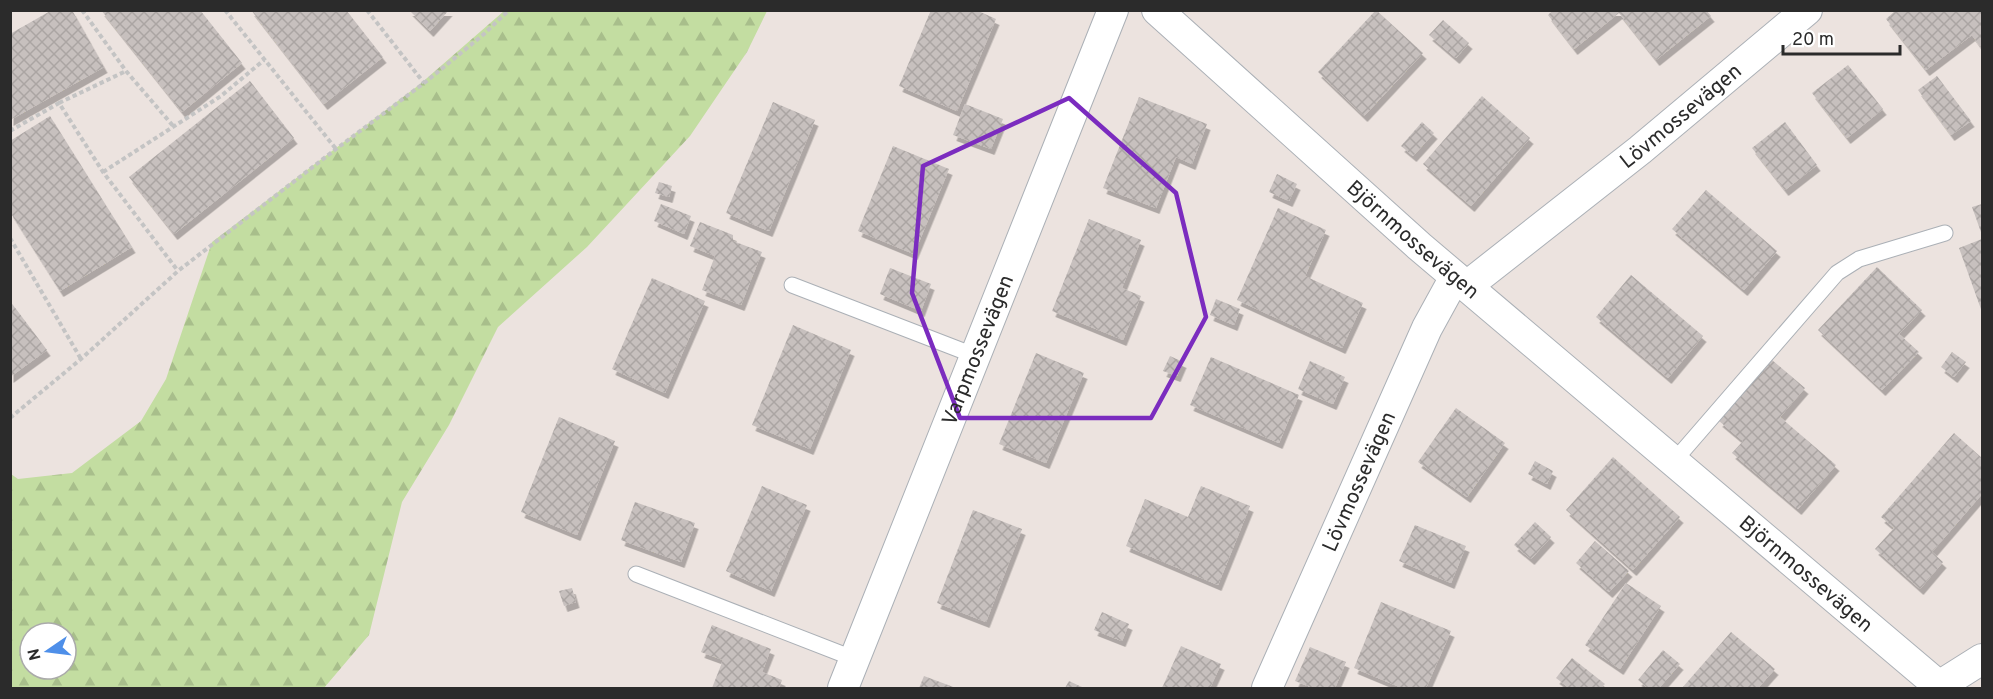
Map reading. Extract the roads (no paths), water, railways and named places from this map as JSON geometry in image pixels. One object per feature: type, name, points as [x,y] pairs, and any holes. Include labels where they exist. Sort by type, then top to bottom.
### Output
[{"type":"street","name":"Varpmossevägen","points":[[843,688],[1113,10]]},
{"type":"street","name":"Björnmossevägen","points":[[1157,10],[1461,281],[1675,460],[1938,687]]},
{"type":"street","name":"Lövmossevägen","points":[[1267,688],[1428,328],[1461,281],[1640,150],[1807,10]]},
{"type":"street","points":[[1938,687],[1983,659]]},
{"type":"lane","points":[[1675,460],[1837,273],[1859,259],[1945,233]]},
{"type":"lane","points":[[792,285],[976,356]]},
{"type":"lane","points":[[636,574],[855,659]]}]
